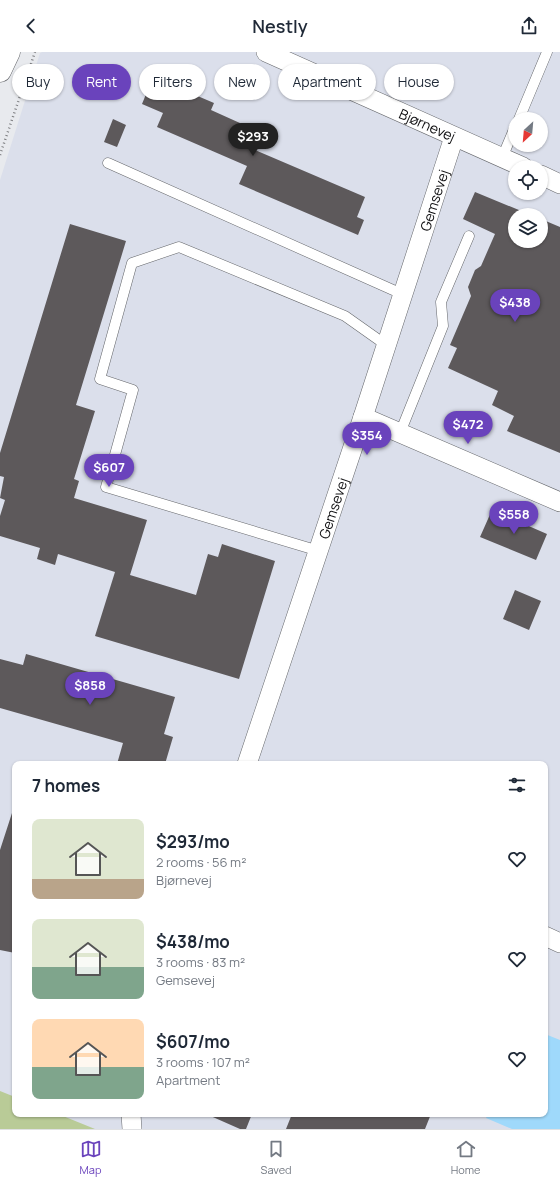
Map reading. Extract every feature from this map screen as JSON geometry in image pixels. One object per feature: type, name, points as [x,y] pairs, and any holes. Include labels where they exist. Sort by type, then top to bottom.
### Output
[{"type":"main road","points":[[0,70],[9,52]]},
{"type":"street","name":"Bjørnevej","points":[[266,52],[508,161]]},
{"type":"street","name":"Gemsevej","points":[[248,761],[319,551],[454,137]]},
{"type":"street","points":[[548,178],[560,184]]},
{"type":"street","points":[[363,417],[560,502]]},
{"type":"street","points":[[548,937],[560,943]]},
{"type":"street","points":[[131,1117],[132,1129]]},
{"type":"lane","points":[[522,112],[547,52]]},
{"type":"lane","points":[[502,158],[508,144]]},
{"type":"lane","points":[[108,163],[402,294]]},
{"type":"lane","points":[[400,433],[443,326],[441,302],[469,236]]},
{"type":"lane","points":[[319,551],[106,487],[134,390],[100,379],[132,263],[180,247],[345,316],[386,345]]},
{"type":"path","points":[[0,155],[35,52]]},
{"type":"shaded area","points":[[560,52],[560,1129],[0,1129],[0,180],[25,100],[64,100],[64,64],[37,64],[40,53]]},
{"type":"green space","points":[[0,1091],[12,1096],[12,1117],[65,1117],[95,1129],[0,1129]]},
{"type":"water","points":[[548,1035],[560,1040],[560,1129],[512,1129],[486,1118],[548,1117]]},
{"type":"building","points":[[144,100],[206,100],[214,103],[211,110],[262,133],[255,150],[365,197],[357,217],[364,220],[358,235],[239,184],[247,166],[157,127],[163,113],[142,104]]},
{"type":"building","points":[[113,119],[126,125],[117,147],[104,142]]},
{"type":"building","points":[[475,192],[514,208],[508,208],[508,248],[548,248],[548,222],[560,227],[560,453],[507,431],[514,416],[492,405],[498,391],[448,368],[457,348],[450,345],[471,296],[468,287],[475,270],[481,266],[495,234],[463,219]]},
{"type":"building","points":[[70,224],[126,241],[76,405],[95,411],[74,479],[79,481],[74,498],[147,520],[130,575],[196,595],[208,554],[218,557],[222,544],[275,561],[239,679],[95,636],[115,572],[58,554],[55,565],[37,559],[40,548],[0,536],[0,516],[5,500],[0,498],[4,477],[0,476],[0,453]]},
{"type":"building","points":[[492,510],[547,534],[536,560],[480,537]]},
{"type":"building","points":[[515,590],[541,601],[529,630],[503,619]]},
{"type":"building","points":[[26,654],[175,697],[164,734],[173,737],[166,761],[118,761],[123,743],[0,708],[0,659],[23,665]]},
{"type":"building","points":[[12,813],[12,952],[0,950],[0,850]]},
{"type":"building","points":[[213,1117],[251,1117],[246,1129],[240,1129]]},
{"type":"building","points":[[291,1117],[430,1117],[425,1129],[286,1129]]}]
